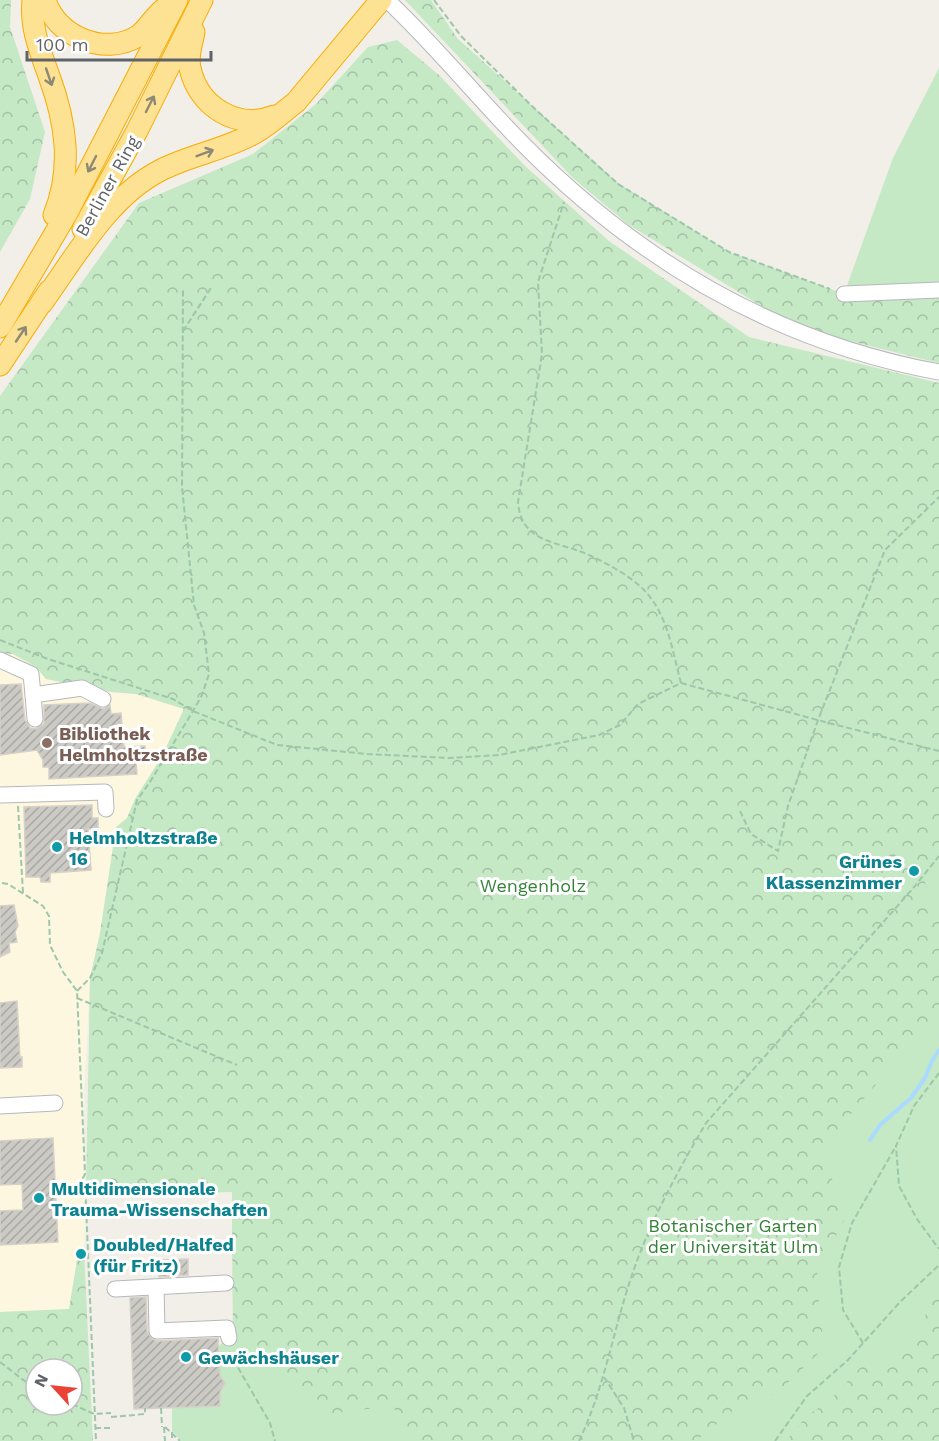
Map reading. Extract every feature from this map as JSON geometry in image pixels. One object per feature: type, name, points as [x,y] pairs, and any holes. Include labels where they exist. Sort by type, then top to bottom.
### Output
[{"type":"highway","points":[[20,295],[60,201],[66,174],[64,126],[33,27],[33,0]]},
{"type":"highway","points":[[45,0],[55,20],[74,36],[98,44],[107,44],[128,40],[138,35],[159,12],[177,0]]},
{"type":"highway","name":"Berliner Ring","points":[[0,327],[67,213],[177,0]]},
{"type":"highway","points":[[42,303],[101,221],[122,198],[162,169],[252,135],[296,102],[381,0]]},
{"type":"highway","points":[[201,2],[189,54],[190,68],[198,92],[220,112],[234,118],[256,121],[280,114]]},
{"type":"highway","name":"Berliner Ring","points":[[0,366],[42,303],[137,131],[201,2]]},
{"type":"street","points":[[387,0],[520,141],[568,188],[625,234],[698,283],[755,314],[814,338],[913,367],[939,372]]},
{"type":"street","points":[[844,294],[939,290]]},
{"type":"street","points":[[0,660],[31,674],[35,719]]},
{"type":"street","points":[[33,694],[82,688],[103,699]]},
{"type":"street","points":[[5,795],[105,792],[106,809]]},
{"type":"street","points":[[0,1106],[55,1102]]},
{"type":"street","points":[[115,1289],[226,1283]]},
{"type":"street","points":[[156,1287],[157,1331],[227,1328],[229,1338]]},
{"type":"path","points":[[434,0],[461,36],[535,109],[618,183],[729,252],[844,294]]},
{"type":"path","points":[[568,188],[538,282],[542,354],[518,502],[519,516],[535,536],[588,555],[621,572],[643,588],[657,605],[669,632],[681,682]]},
{"type":"path","points":[[96,1441],[85,1182],[83,1178],[83,1118],[77,990],[90,978],[102,953],[136,800],[150,782],[193,711],[202,695],[209,674],[204,633],[194,605],[182,487],[183,288]]},
{"type":"path","points":[[182,332],[211,288]]},
{"type":"path","points":[[740,812],[751,834],[778,851],[789,806],[818,720],[885,550],[939,496]]},
{"type":"path","points":[[0,640],[48,659],[173,699],[193,711],[277,746],[367,754],[440,757],[499,755],[599,735],[620,725],[639,705],[681,682],[939,751]]},
{"type":"path","points":[[5,795],[18,799],[23,893]]},
{"type":"path","points":[[579,1441],[592,1413],[604,1377],[629,1283],[649,1233],[681,1165],[706,1123],[915,886],[939,855]]},
{"type":"path","points":[[2,883],[8,884],[43,906],[49,916],[50,945],[63,972],[77,990]]},
{"type":"path","points":[[76,998],[237,1065]]},
{"type":"path","points":[[862,1343],[843,1310],[839,1267],[852,1223],[896,1146],[914,1106],[939,1073]]},
{"type":"path","points":[[896,1146],[898,1186],[939,1249]]},
{"type":"path","points":[[775,1441],[807,1396],[939,1264]]},
{"type":"path","points":[[229,1338],[230,1355],[270,1423],[275,1441]]},
{"type":"path","points":[[0,1362],[24,1380]]},
{"type":"path","points":[[604,1377],[624,1408],[634,1441]]},
{"type":"path","points":[[84,1409],[94,1414],[111,1415],[145,1414],[145,1408]]},
{"type":"path","points":[[161,1408],[165,1441]]},
{"type":"path","points":[[164,1427],[180,1441]]},
{"type":"path","points":[[95,1428],[112,1428]]},
{"type":"path","points":[[172,1432],[172,1441]]},
{"type":"shaded area","points":[[0,653],[13,654],[36,667],[46,679],[111,692],[136,694],[185,709],[161,758],[135,799],[127,819],[116,828],[100,933],[90,978],[83,1118],[86,1195],[84,1251],[78,1254],[69,1309],[0,1312]]},
{"type":"green space","points":[[0,0],[11,0],[10,27],[45,132],[30,199],[0,252]]},
{"type":"green space","points":[[405,0],[431,0],[458,39],[618,183],[729,252],[844,294],[939,290],[939,363],[817,333],[763,307],[629,225],[573,178]]},
{"type":"green space","name":"Wengenholz","points":[[397,40],[439,75],[524,165],[609,241],[749,337],[939,383],[939,857],[924,880],[939,920],[939,1010],[819,1152],[848,1212],[816,1276],[824,1348],[777,1393],[745,1401],[696,1441],[418,1441],[392,1406],[318,1415],[264,1357],[233,1332],[232,1192],[86,1195],[90,978],[100,933],[116,827],[127,818],[135,799],[161,758],[184,709],[136,694],[111,692],[46,679],[36,667],[13,654],[0,653],[0,396],[139,203],[253,154],[316,104],[368,47]]},
{"type":"green space","points":[[939,68],[939,290],[844,294],[893,158]]},
{"type":"green space","name":"Botanischer Garten der Universität Ulm","points":[[939,506],[939,1432],[918,1441],[181,1441],[172,1431],[172,1407],[220,1406],[219,1346],[233,1332],[232,1192]]},
{"type":"green space","points":[[84,1251],[93,1441],[0,1441],[0,1312],[69,1309],[78,1254]]},
{"type":"green space","points":[[939,1294],[939,1441],[786,1441],[807,1416],[830,1400],[861,1367],[905,1354],[936,1295]]},
{"type":"building","points":[[21,684],[25,720],[30,728],[36,729],[44,724],[44,705],[90,703],[103,709],[110,705],[111,714],[121,713],[124,747],[145,746],[146,763],[136,763],[137,774],[49,779],[49,767],[43,767],[43,760],[37,750],[0,755],[0,685]]},
{"type":"building","name":"Helmholtzstraße 16","points":[[92,805],[92,818],[98,818],[98,829],[88,829],[91,870],[50,873],[50,882],[41,882],[40,877],[26,877],[24,807]]},
{"type":"building","points":[[14,905],[18,926],[15,932],[17,942],[9,943],[10,952],[0,957],[0,906]]},
{"type":"building","points":[[17,1001],[22,1067],[0,1068],[0,1003]]},
{"type":"building","name":"Multidimensionale Trauma-Wissenschaften","points":[[53,1138],[58,1242],[0,1245],[0,1211],[23,1210],[22,1184],[0,1185],[0,1141]]},
{"type":"building","points":[[188,1259],[188,1275],[159,1277],[159,1260]]},
{"type":"building","name":"Gewächshäuser","points":[[146,1297],[147,1331],[152,1339],[157,1341],[218,1338],[220,1376],[225,1383],[220,1392],[220,1406],[134,1409],[130,1298]]},
{"type":"waterway","points":[[870,1140],[880,1125],[911,1098],[925,1078],[939,1050]]},
{"type":"place","name":"Bibliothek Helmholtzstraße","points":[[47,743]]},
{"type":"place","name":"Helmholtzstraße 16","points":[[57,847]]},
{"type":"place","name":"Grünes Klassenzimmer","points":[[914,871]]},
{"type":"place","name":"Multidimensionale Trauma-Wissenschaften","points":[[39,1198]]},
{"type":"place","name":"Doubled/Halfed (für Fritz)","points":[[81,1254]]},
{"type":"place","name":"Gewächshäuser","points":[[186,1357]]}]
